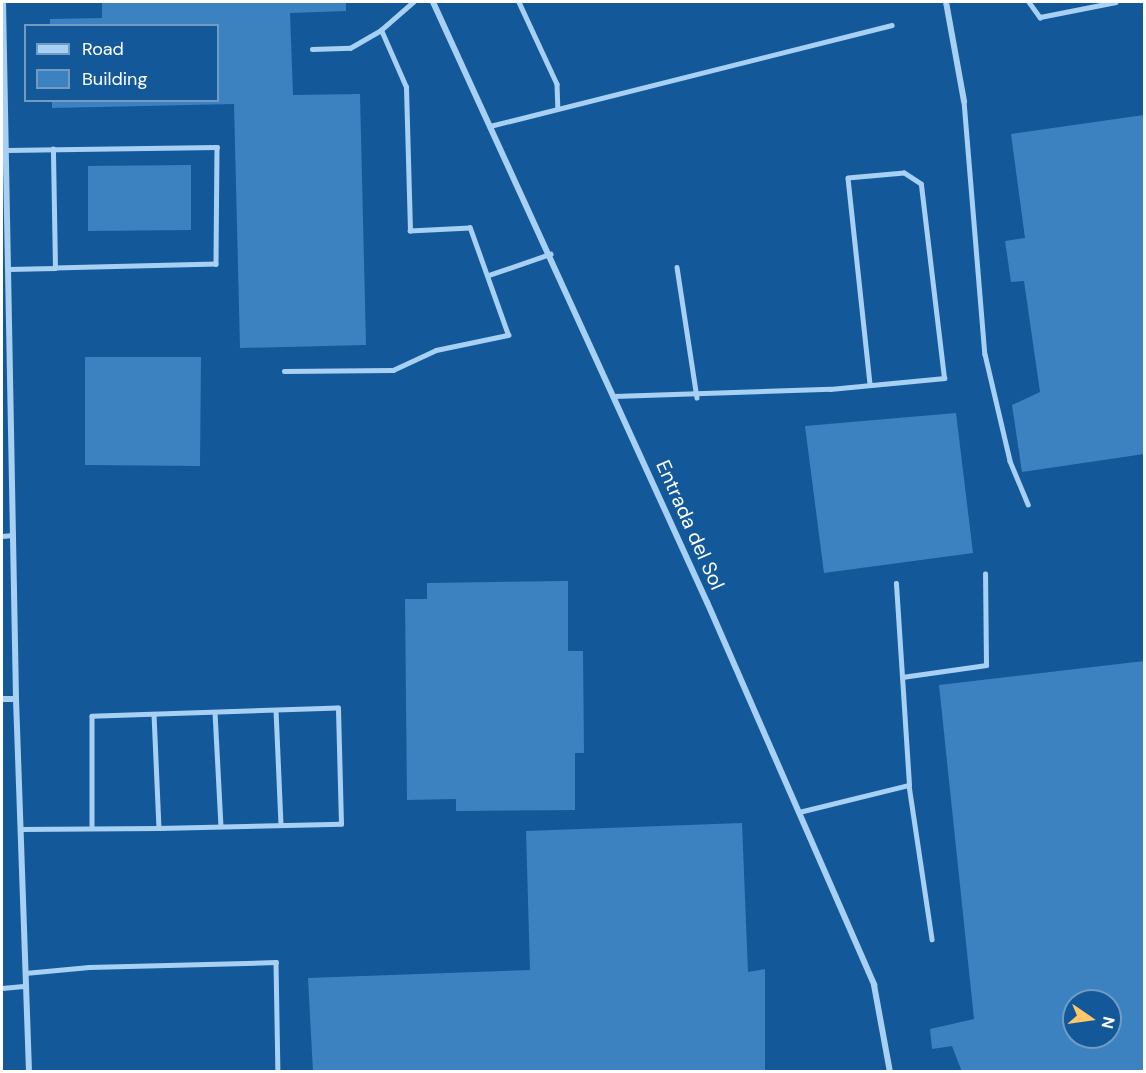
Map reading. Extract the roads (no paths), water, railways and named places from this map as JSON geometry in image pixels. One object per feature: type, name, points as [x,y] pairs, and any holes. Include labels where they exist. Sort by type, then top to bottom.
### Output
[{"type":"street","points":[[3,2],[6,150],[4,229],[8,269],[16,699],[29,1071]]},
{"type":"street","name":"Entrada del Sol","points":[[433,2],[614,396],[874,984],[890,1071]]},
{"type":"street","points":[[946,2],[964,101]]},
{"type":"street","points":[[2,699],[16,699]]},
{"type":"lane","points":[[312,49],[350,48],[381,30],[413,2]]},
{"type":"lane","points":[[519,2],[557,84],[558,107]]},
{"type":"lane","points":[[1029,2],[1040,17],[1116,2]]},
{"type":"lane","points":[[490,126],[558,107],[892,26]]},
{"type":"lane","points":[[284,371],[393,370],[436,350],[508,335],[489,275],[470,228],[410,231],[406,87],[381,30]]},
{"type":"lane","points":[[964,101],[985,354],[1010,461],[1028,504]]},
{"type":"lane","points":[[6,150],[217,147],[216,264],[8,269]]},
{"type":"lane","points":[[52,149],[56,268]]},
{"type":"lane","points":[[614,396],[697,397],[870,385],[944,378],[921,184],[904,173],[848,178],[870,385]]},
{"type":"lane","points":[[489,275],[550,254]]},
{"type":"lane","points":[[677,267],[697,397]]},
{"type":"lane","points":[[2,537],[13,536]]},
{"type":"lane","points":[[902,677],[986,665],[985,574]]},
{"type":"lane","points":[[896,583],[909,785],[932,939]]},
{"type":"lane","points":[[20,829],[159,828],[341,824],[338,708],[92,716],[92,828]]},
{"type":"lane","points":[[276,710],[281,825]]},
{"type":"lane","points":[[214,712],[221,826]]},
{"type":"lane","points":[[154,714],[159,828]]},
{"type":"lane","points":[[799,812],[909,785]]},
{"type":"lane","points":[[25,973],[89,967],[276,962],[278,1071]]},
{"type":"lane","points":[[2,988],[26,986]]}]
